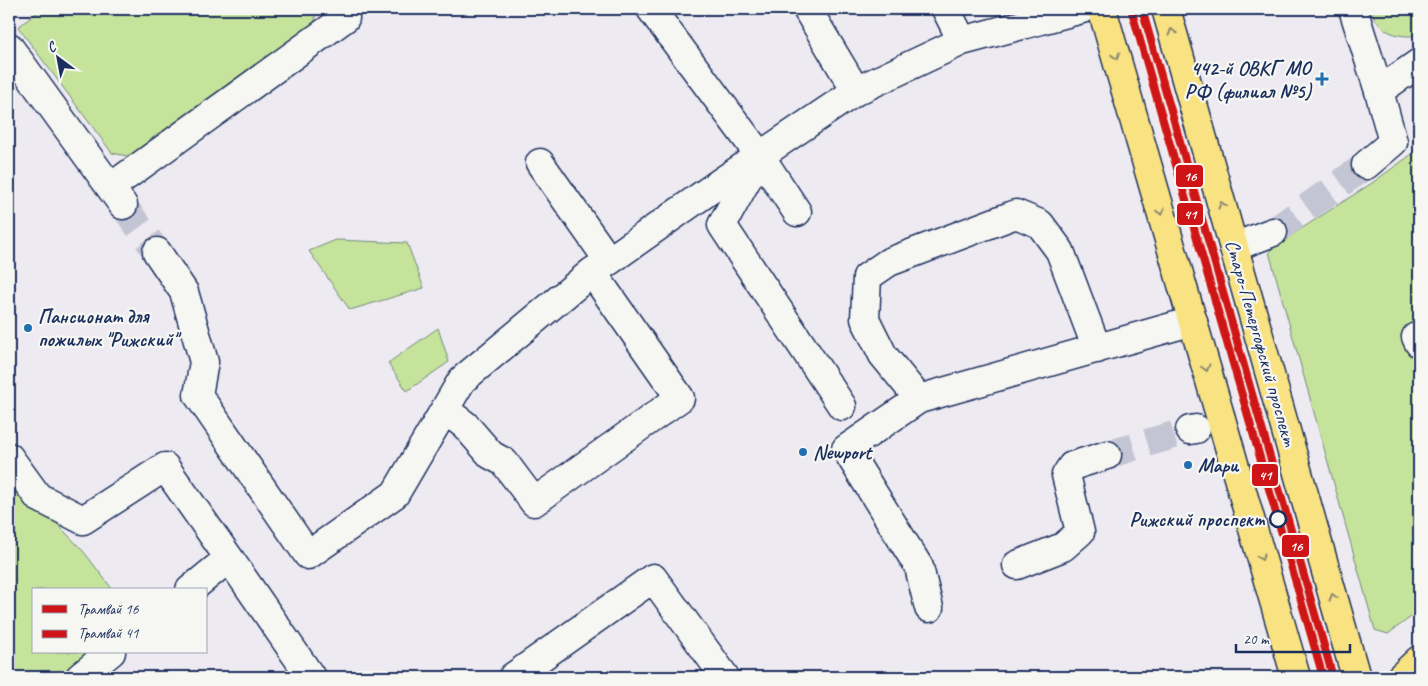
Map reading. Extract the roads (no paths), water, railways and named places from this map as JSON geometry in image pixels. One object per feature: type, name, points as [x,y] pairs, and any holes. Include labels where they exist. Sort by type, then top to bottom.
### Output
[{"type":"main road","points":[[1102,9],[1296,677]]},
{"type":"main road","name":"Старо-Петергофский проспект","points":[[1166,9],[1356,677]]},
{"type":"main road","points":[[1401,677],[1419,660]]},
{"type":"lane","points":[[652,9],[760,156],[797,212]]},
{"type":"lane","points":[[807,9],[856,91]]},
{"type":"lane","points":[[946,9],[962,41]]},
{"type":"lane","points":[[158,252],[184,292],[202,354],[204,362],[198,395],[308,555],[395,494],[462,380],[600,266],[856,91],[962,41],[1082,9]]},
{"type":"lane","points":[[1352,9],[1394,142],[1366,165]]},
{"type":"lane","points":[[9,47],[117,196],[347,20]]},
{"type":"lane","points":[[1378,92],[1419,63]]},
{"type":"lane","points":[[760,156],[722,225],[842,406]]},
{"type":"lane","points":[[445,410],[465,425],[492,455],[504,462],[534,502],[680,398],[540,163]]},
{"type":"lane","points":[[919,399],[883,355],[865,318],[867,277],[889,262],[1016,214],[1040,224],[1060,251],[1097,349]]},
{"type":"lane","points":[[1234,247],[1273,232]]},
{"type":"lane","points":[[929,608],[919,567],[846,449],[919,399],[1193,321]]},
{"type":"lane","points":[[1017,565],[1064,548],[1080,532],[1066,474],[1072,466],[1107,455]]},
{"type":"lane","points":[[9,456],[38,498],[83,520],[165,467],[311,677]]},
{"type":"lane","points":[[192,588],[228,558]]},
{"type":"lane","points":[[513,677],[653,578],[725,677]]},
{"type":"lane","points":[[80,677],[109,654]]},
{"type":"tunnel","points":[[1273,232],[1366,165]]},
{"type":"tunnel","points":[[123,205],[157,252]]},
{"type":"tunnel","points":[[1107,455],[1190,430]]},
{"type":"tram line","name":"16","points":[[1142,9],[1333,677]]},
{"type":"tram line","name":"41","points":[[1132,12],[1323,677]]},
{"type":"place","name":"442-й ОВКГ МО РФ (филиал №5)","points":[[1322,79]]},
{"type":"place","name":"Пансионат для пожилых \"Рижский\"","points":[[28,328]]},
{"type":"place","name":"Newport","points":[[803,452]]},
{"type":"place","name":"Мари","points":[[1188,465]]},
{"type":"place","name":"Рижский проспект","points":[[1278,519]]}]
